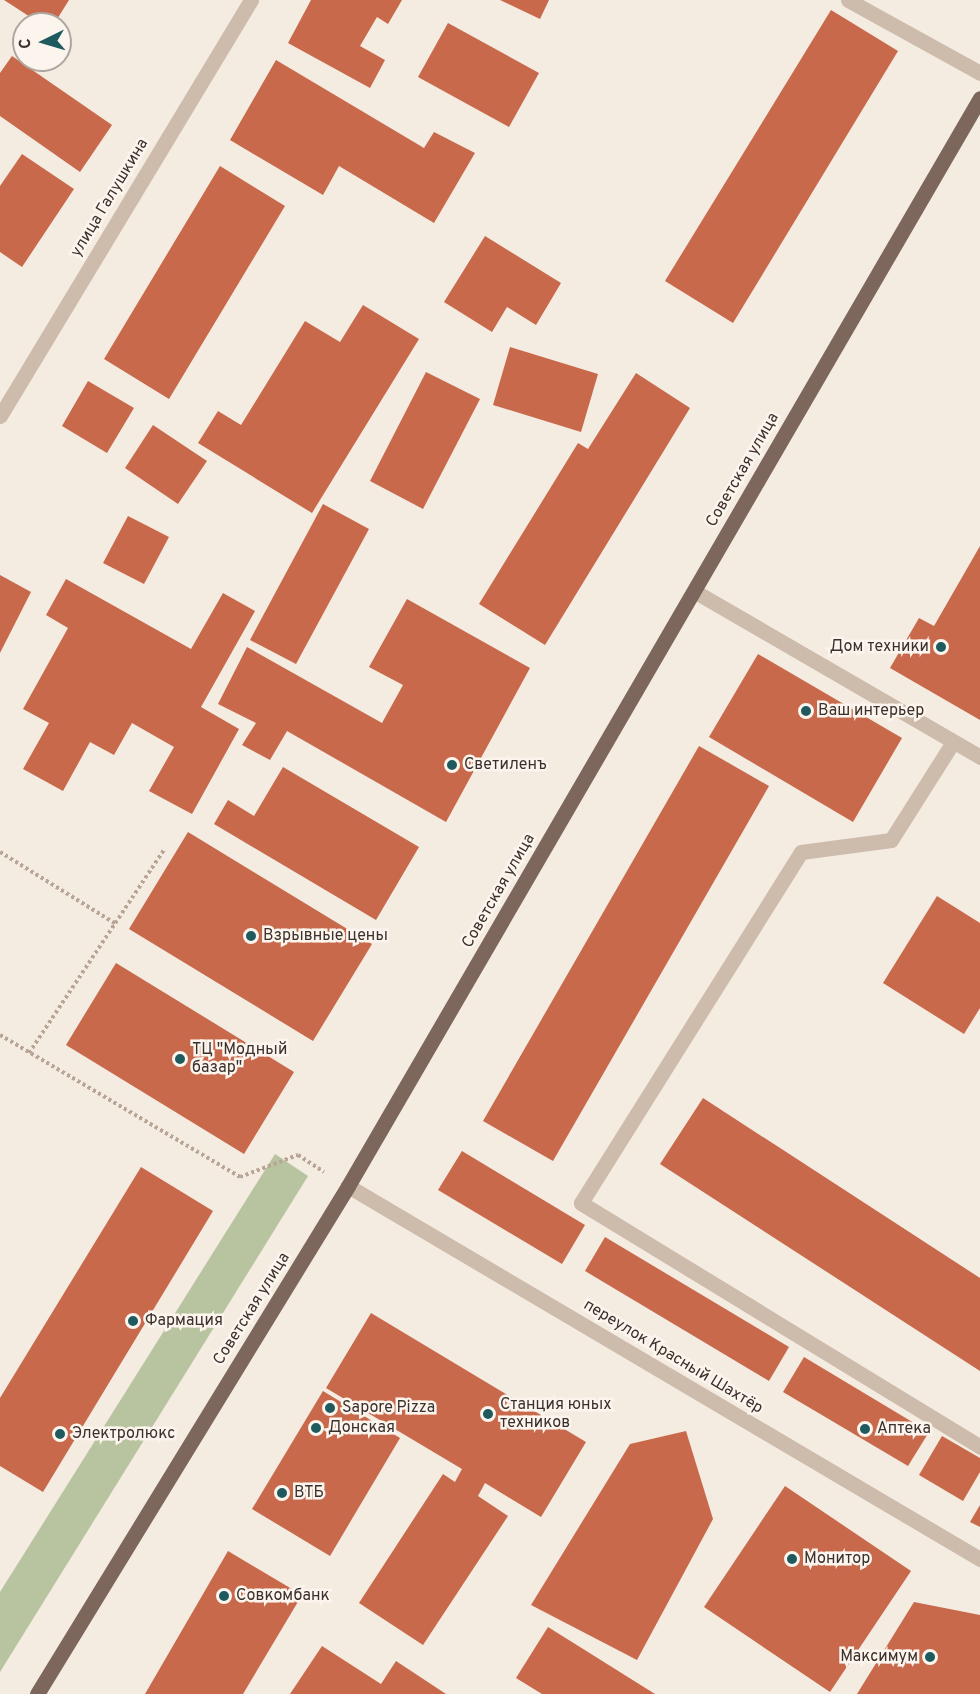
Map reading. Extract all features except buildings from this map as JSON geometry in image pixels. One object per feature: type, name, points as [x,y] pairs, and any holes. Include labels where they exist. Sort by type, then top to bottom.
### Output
[{"type":"main road","name":"Советская улица","points":[[37,1694],[348,1186],[980,98]]},
{"type":"street","name":"улица Галушкина","points":[[0,416],[251,0]]},
{"type":"street","points":[[848,0],[980,73]]},
{"type":"street","points":[[694,591],[980,757]]},
{"type":"street","points":[[953,742],[891,840],[801,852],[581,1203],[980,1447]]},
{"type":"street","name":"переулок Красный Шахтёр","points":[[348,1186],[980,1559]]},
{"type":"path","points":[[29,1053],[164,850]]},
{"type":"path","points":[[0,852],[116,924]]},
{"type":"path","points":[[0,1035],[240,1177],[297,1155],[348,1186]]},
{"type":"green space","points":[[275,1154],[308,1176],[0,1672],[0,1592]]},
{"type":"place","name":"Дом техники","points":[[941,647]]},
{"type":"place","name":"Ваш интерьер","points":[[806,711]]},
{"type":"place","name":"Светиленъ","points":[[452,765]]},
{"type":"place","name":"Взрывные цены","points":[[251,936]]},
{"type":"place","name":"ТЦ \"Модный базар\"","points":[[180,1059]]},
{"type":"place","name":"Фармация","points":[[133,1321]]},
{"type":"place","name":"Sapore Pizza","points":[[330,1408]]},
{"type":"place","name":"Станция юных техников","points":[[488,1414]]},
{"type":"place","name":"Донская","points":[[316,1428]]},
{"type":"place","name":"Аптека","points":[[865,1429]]},
{"type":"place","name":"Электролюкс","points":[[60,1434]]},
{"type":"place","name":"ВТБ","points":[[282,1493]]},
{"type":"place","name":"Монитор","points":[[792,1559]]},
{"type":"place","name":"Совкомбанк","points":[[224,1596]]},
{"type":"place","name":"Максимум","points":[[930,1657]]}]
